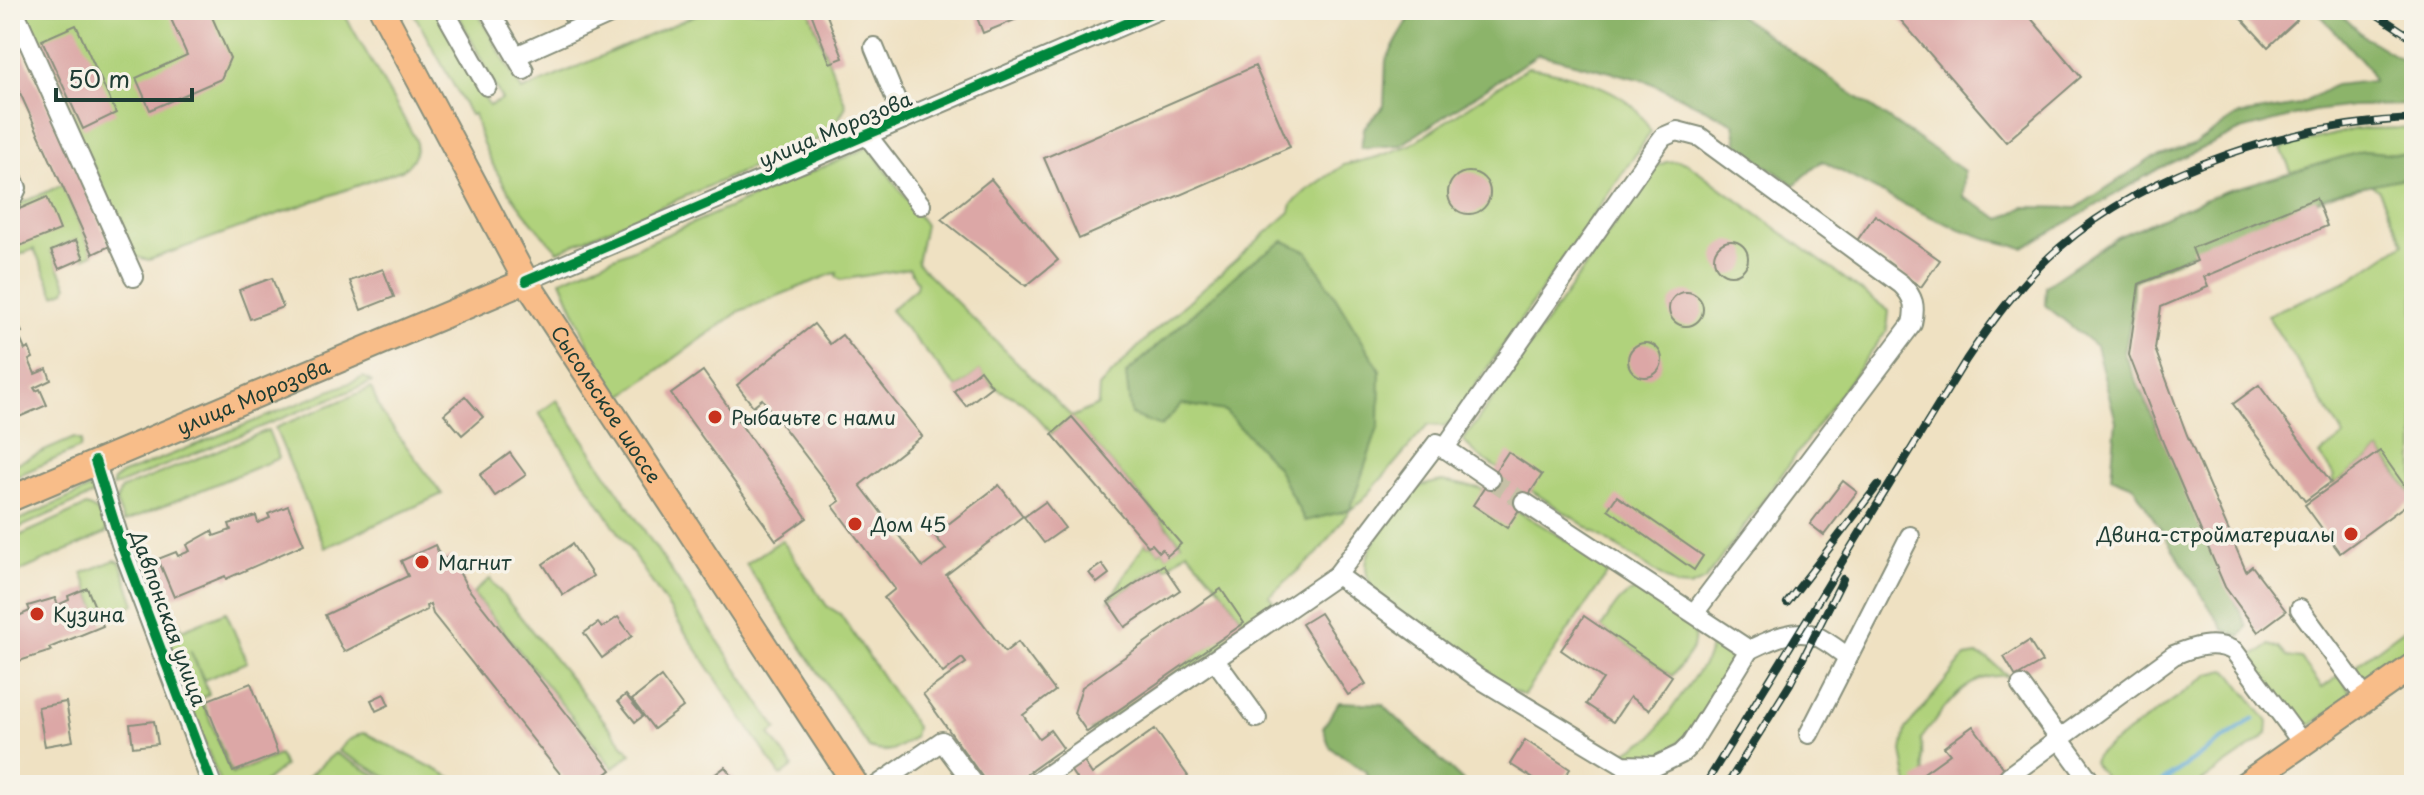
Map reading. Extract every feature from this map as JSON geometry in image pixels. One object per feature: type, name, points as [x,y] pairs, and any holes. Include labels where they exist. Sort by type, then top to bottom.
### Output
[{"type":"main road","name":"Сысольское шоссе","points":[[382,10],[526,281],[856,785]]},
{"type":"main road","name":"улица Морозова","points":[[10,499],[526,281]]},
{"type":"main road","points":[[2244,785],[2414,665]]},
{"type":"street","points":[[14,10],[134,277]]},
{"type":"street","points":[[444,10],[487,86]]},
{"type":"street","points":[[489,10],[520,63],[619,10]]},
{"type":"street","name":"улица Морозова","points":[[526,281],[1158,10]]},
{"type":"street","points":[[874,47],[904,119]]},
{"type":"street","points":[[1444,449],[1663,137],[1677,131],[1700,137],[1901,284],[1912,296],[1915,305],[1912,324],[1695,612]]},
{"type":"street","points":[[867,135],[921,205]]},
{"type":"street","points":[[10,173],[17,188],[10,203]]},
{"type":"street","points":[[1033,785],[1337,575],[1437,443],[1490,479]]},
{"type":"street","name":"Давпонская улица","points":[[95,461],[121,544],[212,785]]},
{"type":"street","points":[[1524,502],[1749,650]]},
{"type":"street","points":[[1809,734],[1910,536]]},
{"type":"street","points":[[1337,575],[1477,677],[1623,765],[1656,766],[1681,754],[1691,744],[1749,650],[1788,635],[1807,634],[1815,635],[1848,657]]},
{"type":"street","points":[[2300,609],[2366,699]]},
{"type":"street","points":[[2009,776],[2174,655],[2199,646],[2234,651],[2303,744]]},
{"type":"street","points":[[1215,660],[1257,718]]},
{"type":"street","points":[[2021,686],[2093,785]]},
{"type":"street","points":[[878,785],[942,741],[975,785]]},
{"type":"green space","points":[[21,10],[342,10],[416,140],[414,156],[404,169],[149,260],[135,257]]},
{"type":"green space","points":[[412,10],[435,10],[489,106],[502,100],[456,10],[476,10],[522,91],[707,10],[809,10],[846,106],[830,134],[558,251],[531,221],[496,170],[474,114],[470,115]]},
{"type":"green space","points":[[1414,10],[1731,10],[1964,171],[1963,197],[2001,219],[2024,207],[2076,208],[2151,159],[2193,145],[2239,115],[2299,105],[2335,85],[2373,81],[2368,68],[2316,10],[2336,10],[2366,38],[2414,67],[2414,105],[2352,106],[2313,111],[2241,130],[2160,168],[2024,248],[1945,223],[1822,161],[1794,185],[1738,146],[1734,123],[1647,81],[1538,54],[1401,145],[1361,148],[1364,128],[1384,106],[1386,60]]},
{"type":"green space","points":[[1528,67],[1571,76],[1616,94],[1639,113],[1651,132],[1450,422],[1444,426],[1428,425],[1362,501],[1350,510],[1318,553],[1269,596],[1276,604],[1271,614],[1096,733],[1090,730],[1244,622],[1221,589],[1187,551],[1167,568],[1162,565],[1108,602],[1145,543],[1148,546],[1152,544],[1159,552],[1162,549],[1167,555],[1181,543],[1072,418],[1052,434],[1023,402],[992,386],[980,371],[957,388],[890,310],[916,288],[917,282],[909,268],[841,280],[836,277],[837,273],[832,274],[740,311],[621,397],[595,360],[561,280],[869,147],[925,225],[917,263],[1072,417],[1098,405],[1099,387],[1148,337],[1290,212],[1292,204],[1306,191],[1344,165],[1410,145]]},
{"type":"green space","points":[[2414,128],[2414,497],[2380,451],[2333,485],[2334,475],[2319,455],[2344,436],[2267,315],[2351,279],[2404,243],[2379,191],[2368,182],[2303,199],[2281,148],[2355,129]]},
{"type":"green space","points":[[2363,151],[2414,155],[2414,176],[2345,190],[2265,220],[2133,281],[2132,314],[2124,354],[2247,627],[2240,637],[2224,630],[2133,486],[2111,477],[2116,421],[2096,346],[2045,305],[2046,286],[2117,237],[2223,192]]},
{"type":"green space","points":[[1677,161],[1687,163],[1889,311],[1887,330],[1705,580],[1690,587],[1677,586],[1480,457],[1463,441],[1655,167]]},
{"type":"green space","points":[[62,185],[93,254],[84,258],[76,240],[51,251],[67,286],[65,291],[55,295],[34,249],[17,256],[10,253],[10,208]]},
{"type":"green space","points":[[1284,241],[1308,252],[1380,370],[1379,425],[1350,510],[1305,521],[1276,466],[1225,411],[1182,404],[1161,426],[1131,415],[1126,374],[1248,264]]},
{"type":"green space","points":[[364,377],[372,382],[112,487],[114,480],[121,475]]},
{"type":"green space","points":[[371,388],[381,412],[442,494],[325,548],[275,428]]},
{"type":"green space","points":[[557,400],[777,729],[770,734],[793,767],[781,776],[539,413]]},
{"type":"green space","points":[[268,430],[279,458],[124,522],[116,502],[121,489]]},
{"type":"green space","points":[[74,438],[81,441],[80,448],[10,479],[10,466]]},
{"type":"green space","points":[[1442,481],[1479,488],[1612,567],[1524,695],[1444,646],[1371,585],[1366,563],[1380,532],[1417,488]]},
{"type":"green space","points":[[91,488],[96,489],[97,493],[10,532],[10,524]]},
{"type":"green space","points":[[86,506],[101,516],[106,533],[10,576],[10,540]]},
{"type":"green space","points":[[782,540],[827,606],[840,614],[916,727],[914,737],[903,745],[888,751],[869,748],[746,564]]},
{"type":"green space","points":[[115,560],[120,562],[135,604],[101,620],[82,573]]},
{"type":"green space","points":[[490,579],[631,754],[613,768],[473,593]]},
{"type":"green space","points":[[1642,589],[1680,614],[1693,631],[1691,651],[1672,676],[1601,628],[1623,598]]},
{"type":"green space","points":[[226,612],[247,662],[204,680],[190,650],[209,694],[201,698],[232,774],[279,755],[284,766],[261,785],[221,785],[161,631],[179,623],[182,630]]},
{"type":"green space","points":[[2414,622],[2414,654],[2365,686],[2355,672],[2357,664]]},
{"type":"green space","points":[[1716,635],[1739,654],[1699,719],[1673,747],[1659,756],[1641,760],[1624,757],[1624,753],[1652,737],[1706,660]]},
{"type":"green space","points":[[2269,645],[2279,648],[2287,657],[2301,659],[2322,688],[2340,675],[2350,692],[2349,698],[2311,725],[2297,721],[2254,662],[2254,656]]},
{"type":"green space","points":[[1977,655],[1988,659],[2008,676],[1980,680],[1957,694],[1921,739],[1924,773],[1918,785],[1908,785],[1902,751],[1906,729],[1965,657]]},
{"type":"green space","points":[[2226,670],[2268,722],[2267,733],[2261,740],[2196,785],[2111,785],[2093,762],[2095,756],[2210,674]]},
{"type":"green space","points":[[1339,702],[1382,704],[1467,785],[1368,785],[1366,772],[1330,747],[1323,728]]},
{"type":"green space","points":[[362,733],[466,785],[402,785],[338,751],[347,741]]},
{"type":"green space","points":[[335,753],[394,785],[338,785],[320,776],[314,785],[298,785]]},
{"type":"building","points":[[167,10],[209,10],[230,58],[221,79],[150,110],[136,78],[187,55]]},
{"type":"building","points":[[560,10],[593,10],[565,22]]},
{"type":"building","points":[[810,10],[825,10],[843,58],[830,63]]},
{"type":"building","points":[[974,10],[1039,10],[983,33]]},
{"type":"building","points":[[1892,10],[2024,10],[2081,77],[2006,142]]},
{"type":"building","points":[[2234,10],[2288,10],[2297,20],[2268,47]]},
{"type":"building","points":[[10,24],[110,246],[93,254],[10,71]]},
{"type":"building","points":[[76,25],[116,113],[83,129],[42,40]]},
{"type":"building","points":[[1255,66],[1290,147],[1079,239],[1044,158]]},
{"type":"building","points":[[1469,172],[1484,178],[1490,193],[1484,208],[1469,214],[1454,208],[1448,193],[1454,178]]},
{"type":"building","points":[[991,179],[1058,260],[1026,286],[941,219]]},
{"type":"building","points":[[47,197],[60,230],[20,246],[10,222],[10,213]]},
{"type":"building","points":[[2316,198],[2327,226],[2204,277],[2208,287],[2161,307],[2155,349],[2187,435],[2246,571],[2252,566],[2286,611],[2258,632],[2225,587],[2129,355],[2139,284],[2197,261],[2192,248]]},
{"type":"building","points":[[1875,215],[1940,260],[1921,287],[1856,242]]},
{"type":"building","points":[[76,240],[84,258],[59,269],[51,251]]},
{"type":"building","points":[[1731,241],[1743,246],[1748,258],[1743,270],[1731,275],[1719,270],[1714,258],[1719,246]]},
{"type":"building","points":[[383,269],[394,297],[361,310],[350,281]]},
{"type":"building","points":[[272,278],[283,307],[250,319],[239,290]]},
{"type":"building","points":[[1686,292],[1698,297],[1703,309],[1698,321],[1686,326],[1674,321],[1669,309],[1674,297]]},
{"type":"building","points":[[10,318],[13,324],[17,322],[22,332],[18,334],[25,350],[29,348],[33,358],[29,360],[35,374],[47,369],[51,380],[34,388],[36,391],[40,389],[47,405],[10,421]]},
{"type":"building","points":[[814,324],[830,344],[842,335],[922,436],[860,485],[923,567],[946,549],[934,535],[999,485],[1023,516],[946,575],[1005,652],[1018,642],[1055,691],[1023,715],[1039,738],[1050,730],[1063,748],[1011,785],[988,785],[923,694],[966,663],[962,658],[943,673],[884,598],[895,589],[833,506],[840,501],[762,399],[753,406],[737,385]]},
{"type":"building","points":[[1645,343],[1657,348],[1662,360],[1657,372],[1645,377],[1633,372],[1628,360],[1633,348]]},
{"type":"building","points":[[980,370],[992,386],[966,406],[954,391]]},
{"type":"building","points":[[703,371],[807,518],[776,540],[671,394]]},
{"type":"building","points":[[2259,385],[2331,482],[2305,501],[2233,404]]},
{"type":"building","points":[[465,396],[483,417],[462,435],[444,414]]},
{"type":"building","points":[[1072,417],[1181,544],[1167,556],[1162,549],[1159,552],[1152,544],[1148,546],[1052,434]]},
{"type":"building","points":[[2380,451],[2414,499],[2340,553],[2305,505]]},
{"type":"building","points":[[1508,452],[1542,475],[1507,528],[1473,505]]},
{"type":"building","points":[[510,453],[526,475],[495,496],[480,475]]},
{"type":"building","points":[[1843,481],[1857,492],[1824,535],[1810,524]]},
{"type":"building","points":[[1617,496],[1703,556],[1694,570],[1608,509]]},
{"type":"building","points":[[1045,502],[1065,528],[1044,543],[1024,517]]},
{"type":"building","points":[[288,506],[304,544],[226,579],[225,576],[174,597],[158,559],[176,552],[178,556],[190,551],[187,545],[212,531],[214,536],[231,530],[229,524],[256,516],[258,523],[270,518],[268,514]]},
{"type":"building","points":[[572,544],[593,576],[563,595],[543,564]]},
{"type":"building","points":[[435,545],[442,560],[451,556],[467,587],[611,770],[592,785],[569,785],[433,614],[430,604],[426,606],[427,610],[344,652],[325,615],[408,576],[401,561]]},
{"type":"building","points":[[1102,564],[1109,574],[1097,583],[1089,573]]},
{"type":"building","points":[[1163,565],[1180,590],[1125,627],[1108,602]]},
{"type":"building","points":[[87,588],[103,626],[49,648],[51,651],[10,664],[10,610],[14,618],[30,611],[28,606],[55,598],[58,605],[69,600],[68,596]]},
{"type":"building","points":[[1221,589],[1244,623],[1087,732],[1074,713],[1082,687]]},
{"type":"building","points":[[1320,613],[1366,684],[1348,695],[1302,624]]},
{"type":"building","points":[[1584,616],[1672,676],[1649,710],[1630,697],[1613,722],[1586,704],[1603,679],[1561,650]]},
{"type":"building","points":[[618,617],[632,636],[602,658],[584,633],[598,623],[602,628]]},
{"type":"building","points":[[2029,641],[2042,662],[2016,677],[2004,657]]},
{"type":"building","points":[[661,677],[683,707],[654,729],[632,700]]},
{"type":"building","points":[[251,683],[278,754],[233,772],[205,701]]},
{"type":"building","points":[[384,694],[389,705],[376,711],[371,700]]},
{"type":"building","points":[[626,695],[643,716],[635,722],[618,701]]},
{"type":"building","points":[[66,702],[73,741],[45,746],[38,707]]},
{"type":"building","points":[[154,721],[158,744],[133,747],[130,724]]},
{"type":"building","points":[[1973,726],[2016,785],[1977,785],[1970,776],[1957,785],[1918,785],[1914,780],[1950,754],[1944,747]]},
{"type":"building","points":[[1155,729],[1188,776],[1175,785],[1076,785],[1079,783],[1069,768],[1082,759],[1092,774]]},
{"type":"building","points":[[1525,740],[1570,769],[1560,785],[1543,785],[1510,764]]},
{"type":"building","points":[[725,767],[739,785],[701,785]]},
{"type":"waterway","points":[[2157,785],[2253,719]]},
{"type":"tunnel","points":[[1490,479],[1524,502]]},
{"type":"railway","points":[[2370,10],[2414,39]]},
{"type":"railway","points":[[1705,785],[1966,360],[2009,301],[2045,260],[2096,220],[2136,195],[2226,155],[2273,140],[2321,130],[2368,122],[2414,119]]},
{"type":"railway","points":[[1787,603],[1878,485]]},
{"type":"railway","points":[[1727,785],[1790,684],[1843,579]]},
{"type":"cycle path","points":[[526,281],[1158,10]]},
{"type":"cycle path","points":[[95,461],[121,544],[212,785]]},
{"type":"place","name":"Рыбачьте с нами","points":[[715,417]]},
{"type":"place","name":"Дом 45","points":[[855,524]]},
{"type":"place","name":"Двина-стройматериалы","points":[[2351,534]]},
{"type":"place","name":"Магнит","points":[[422,562]]},
{"type":"place","name":"Кузина","points":[[37,614]]}]
